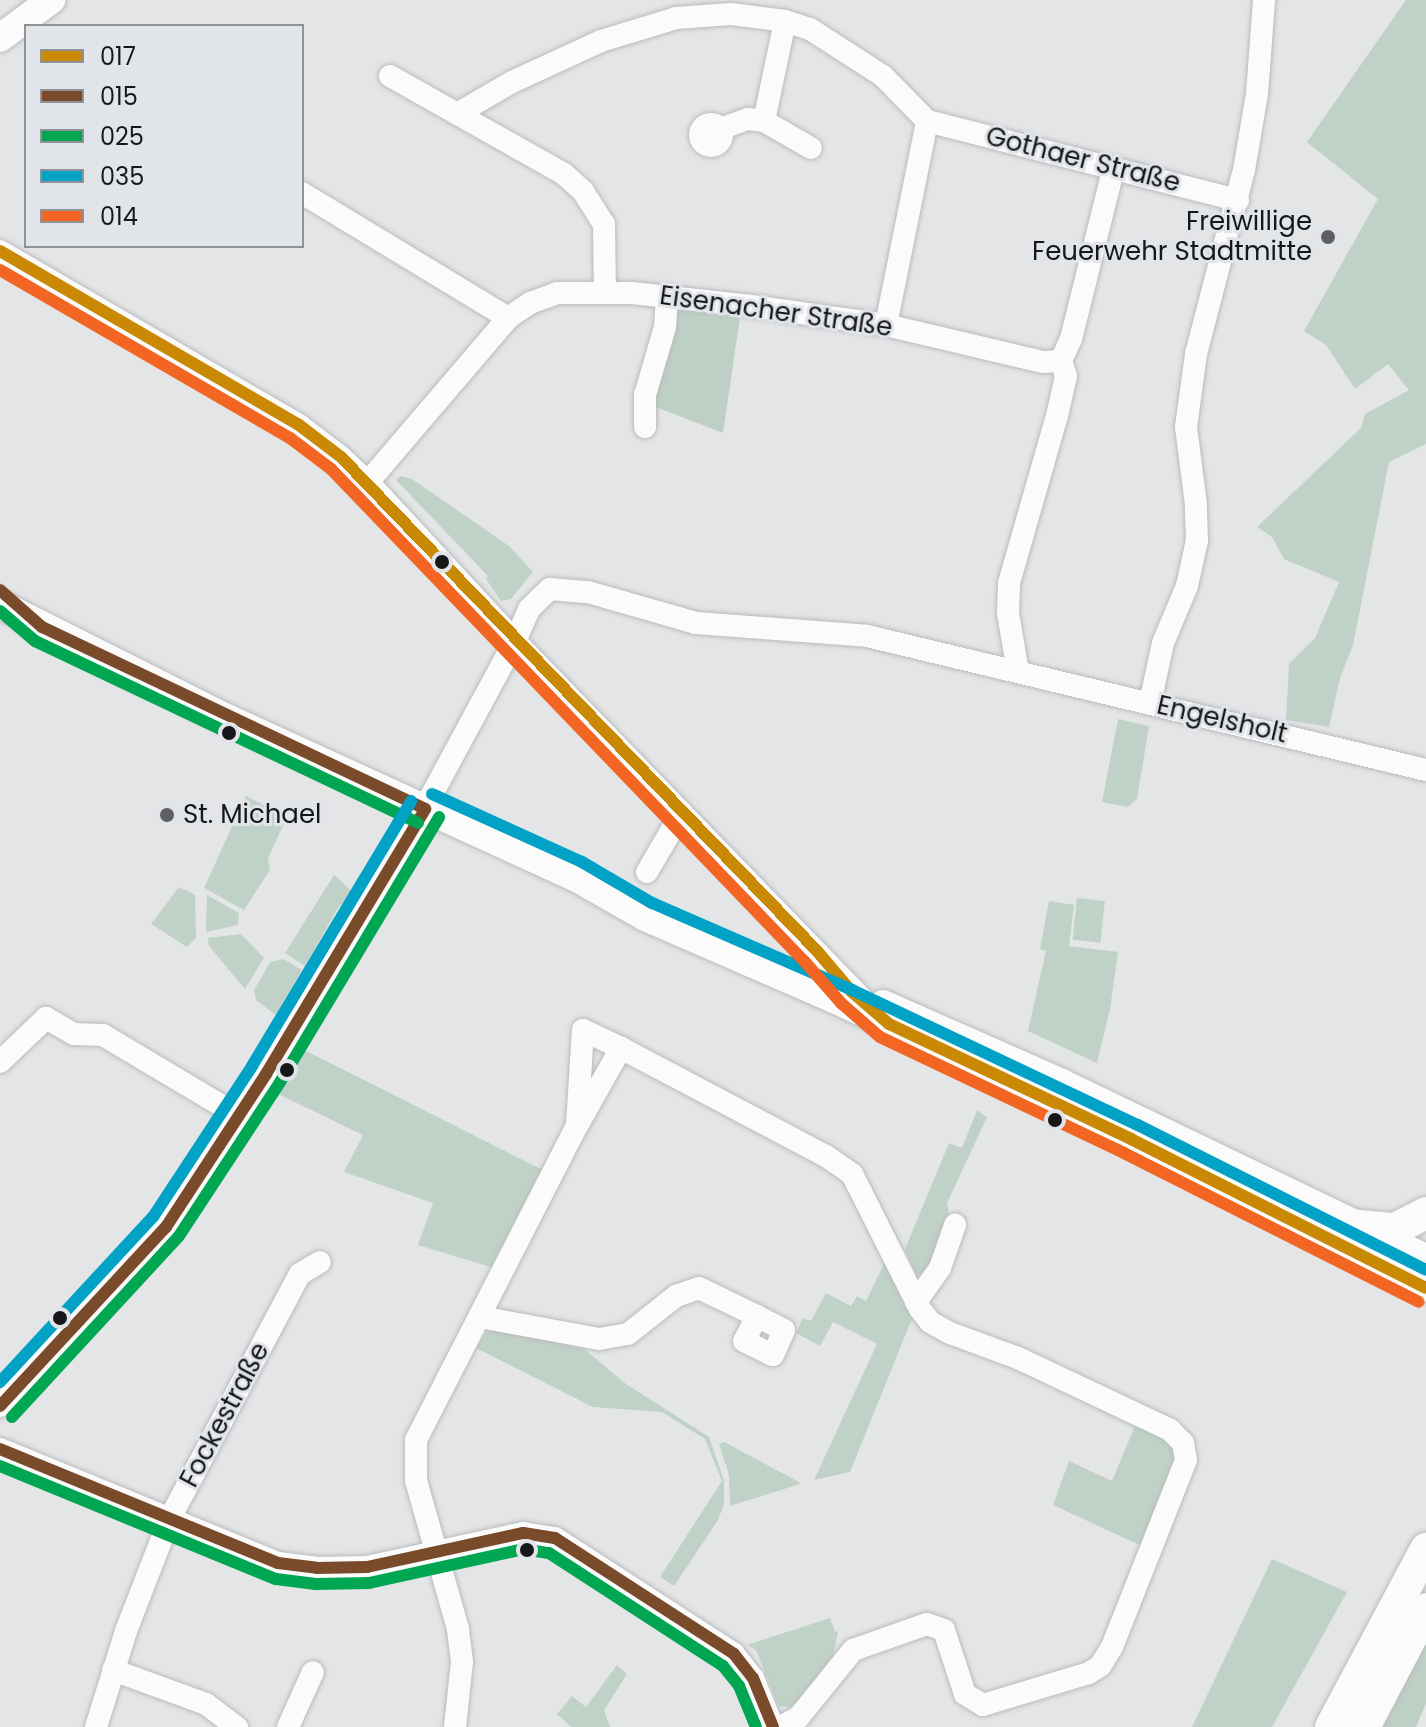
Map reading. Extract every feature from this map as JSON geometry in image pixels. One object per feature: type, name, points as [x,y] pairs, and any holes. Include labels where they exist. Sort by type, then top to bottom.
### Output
[{"type":"highway","points":[[1359,1226],[1395,1229],[1426,1213]]},
{"type":"highway","points":[[1331,1727],[1426,1549]]},
{"type":"highway","points":[[1364,1727],[1426,1609]]},
{"type":"main road","points":[[0,38],[51,0]]},
{"type":"main road","points":[[0,590],[12,609],[42,627],[169,690],[597,888],[645,917],[889,1024],[1131,1139],[1426,1288]]},
{"type":"main road","points":[[597,888],[631,897],[749,952],[917,1016],[1426,1258]]},
{"type":"street","points":[[1150,703],[1163,643],[1187,586],[1197,540],[1186,427],[1196,354],[1238,200],[1257,94],[1264,0]]},
{"type":"street","points":[[457,114],[512,82],[601,41],[676,18],[731,14],[785,21],[810,29],[883,76],[927,121],[886,325]]},
{"type":"street","points":[[764,121],[785,21]]},
{"type":"street","points":[[390,76],[564,174],[583,191],[604,224],[605,292]]},
{"type":"street","points":[[720,129],[748,119],[764,121],[811,148]]},
{"type":"street","name":"Gothaer Straße","points":[[927,121],[1238,200]]},
{"type":"street","points":[[1018,672],[1008,613],[1009,583],[1031,514],[1066,376],[1061,361],[1071,339],[1114,167]]},
{"type":"street","points":[[304,194],[508,318]]},
{"type":"street","points":[[0,251],[299,425],[368,482],[515,641],[826,961],[852,992],[889,1024]]},
{"type":"street","name":"Eisenacher Straße","points":[[368,482],[508,318],[530,303],[557,293],[667,296],[886,325],[1043,362],[1061,361]]},
{"type":"street","points":[[645,427],[645,395],[665,327],[667,296]]},
{"type":"street","name":"Engelsholt","points":[[0,1406],[157,1239],[239,1116],[425,809],[529,609],[550,589],[567,587],[696,623],[867,636],[1426,770]]},
{"type":"street","points":[[647,872],[682,812]]},
{"type":"street","points":[[826,961],[917,1016]]},
{"type":"street","points":[[0,1062],[46,1018],[74,1034],[103,1035],[239,1116]]},
{"type":"street","points":[[577,1126],[583,1030],[826,1156],[852,1174],[916,1302],[930,1322],[950,1333],[1018,1358],[1170,1430],[1183,1443],[1186,1460],[1112,1647],[1100,1666],[1089,1673],[983,1705],[965,1694],[944,1630],[927,1624],[853,1650],[799,1717],[780,1727]]},
{"type":"street","points":[[455,1727],[462,1662],[458,1629],[416,1481],[416,1440],[577,1126],[621,1048]]},
{"type":"street","points":[[916,1302],[940,1268],[955,1225]]},
{"type":"street","name":"Fockestraße","points":[[96,1727],[113,1670],[169,1520],[300,1274],[320,1262]]},
{"type":"street","points":[[480,1317],[599,1339],[628,1334],[676,1296],[699,1288],[757,1316]]},
{"type":"street","points":[[0,1449],[278,1563],[317,1568],[367,1567],[523,1533],[555,1538],[734,1654],[753,1678],[773,1727]]},
{"type":"street","points":[[113,1670],[206,1704],[237,1727]]},
{"type":"street","points":[[288,1727],[313,1672]]},
{"type":"green space","points":[[1406,0],[1426,0],[1426,444],[1389,462],[1353,645],[1340,678],[1329,727],[1286,720],[1289,664],[1315,638],[1339,582],[1284,559],[1272,537],[1257,527],[1361,428],[1365,414],[1409,390],[1388,364],[1355,389],[1326,345],[1304,331],[1378,199],[1307,142]]},
{"type":"green space","points":[[677,308],[740,317],[723,433],[656,407],[650,397]]},
{"type":"green space","points":[[400,476],[412,479],[509,546],[533,572],[511,599],[501,601],[486,579],[488,576],[396,480]]},
{"type":"green space","points":[[1118,719],[1149,726],[1137,799],[1127,807],[1102,802]]},
{"type":"green space","points":[[246,796],[287,817],[268,858],[270,870],[244,910],[204,888]]},
{"type":"green space","points":[[334,875],[353,892],[338,908],[305,966],[285,953]]},
{"type":"green space","points":[[179,887],[195,895],[196,938],[187,947],[151,924]]},
{"type":"green space","points":[[207,895],[239,913],[238,925],[206,932]]},
{"type":"green space","points":[[1077,898],[1105,901],[1100,943],[1073,940]]},
{"type":"green space","points":[[1049,901],[1074,905],[1069,946],[1118,952],[1110,1009],[1097,1063],[1028,1031],[1046,951],[1040,949]]},
{"type":"green space","points":[[241,934],[264,958],[245,989],[209,946],[208,938]]},
{"type":"green space","points":[[283,959],[302,970],[280,1007],[285,1011],[281,1019],[256,1000],[254,990],[270,962]]},
{"type":"green space","points":[[302,1049],[545,1171],[494,1268],[418,1245],[433,1203],[344,1172],[363,1135],[274,1092]]},
{"type":"green space","points":[[977,1110],[987,1117],[947,1203],[951,1225],[929,1272],[916,1275],[905,1249],[949,1143],[962,1148]]},
{"type":"green space","points":[[886,1260],[913,1316],[850,1472],[814,1480],[877,1344],[833,1322],[820,1346],[796,1333],[803,1318],[811,1321],[826,1293],[851,1306],[857,1296],[866,1301]]},
{"type":"green space","points":[[502,1330],[584,1349],[626,1384],[709,1437],[724,1480],[724,1504],[718,1520],[674,1586],[660,1577],[722,1481],[705,1439],[662,1412],[593,1407],[476,1348],[487,1332]]},
{"type":"green space","points":[[1137,1421],[1180,1449],[1146,1548],[1053,1505],[1069,1461],[1112,1481]]},
{"type":"green space","points":[[724,1442],[800,1484],[730,1506],[729,1475],[719,1444]]},
{"type":"green space","points":[[1272,1559],[1347,1592],[1272,1727],[1192,1727]]},
{"type":"green space","points":[[830,1618],[835,1632],[838,1631],[833,1657],[801,1700],[790,1707],[779,1706],[756,1650],[747,1645]]},
{"type":"green space","points":[[1426,1640],[1426,1703],[1416,1727],[1379,1727]]},
{"type":"green space","points":[[617,1665],[627,1674],[604,1710],[610,1727],[571,1727],[557,1714],[572,1696],[586,1707]]},
{"type":"transit line","name":"017","points":[[0,251],[299,425],[341,457],[817,951],[852,992],[889,1024],[1131,1139],[1426,1288]]},
{"type":"transit line","name":"014","points":[[0,270],[290,438],[331,469],[841,1003],[880,1037],[1124,1153],[1419,1302]]},
{"type":"transit line","name":"015","points":[[0,590],[42,627],[425,809]]},
{"type":"transit line","name":"025","points":[[0,611],[35,641],[418,823]]},
{"type":"transit line","name":"035","points":[[432,794],[582,862],[652,903],[852,990],[1138,1125],[1426,1270]]},
{"type":"transit line","name":"035","points":[[0,1382],[153,1217],[252,1066],[411,801]]},
{"type":"transit line","name":"015","points":[[0,1406],[166,1227],[266,1074],[425,809]]},
{"type":"transit line","name":"025","points":[[12,1417],[179,1236],[280,1082],[439,817]]},
{"type":"transit line","name":"015","points":[[0,1449],[278,1563],[317,1568],[367,1567],[523,1533],[555,1538],[734,1654],[753,1678],[773,1727]]},
{"type":"transit line","name":"025","points":[[0,1466],[276,1579],[316,1584],[369,1583],[523,1549],[549,1553],[723,1666],[739,1686],[756,1727]]},
{"type":"place","name":"Freiwillige Feuerwehr Stadtmitte","points":[[1328,237]]},
{"type":"place","name":"St. Michael","points":[[167,815]]}]
